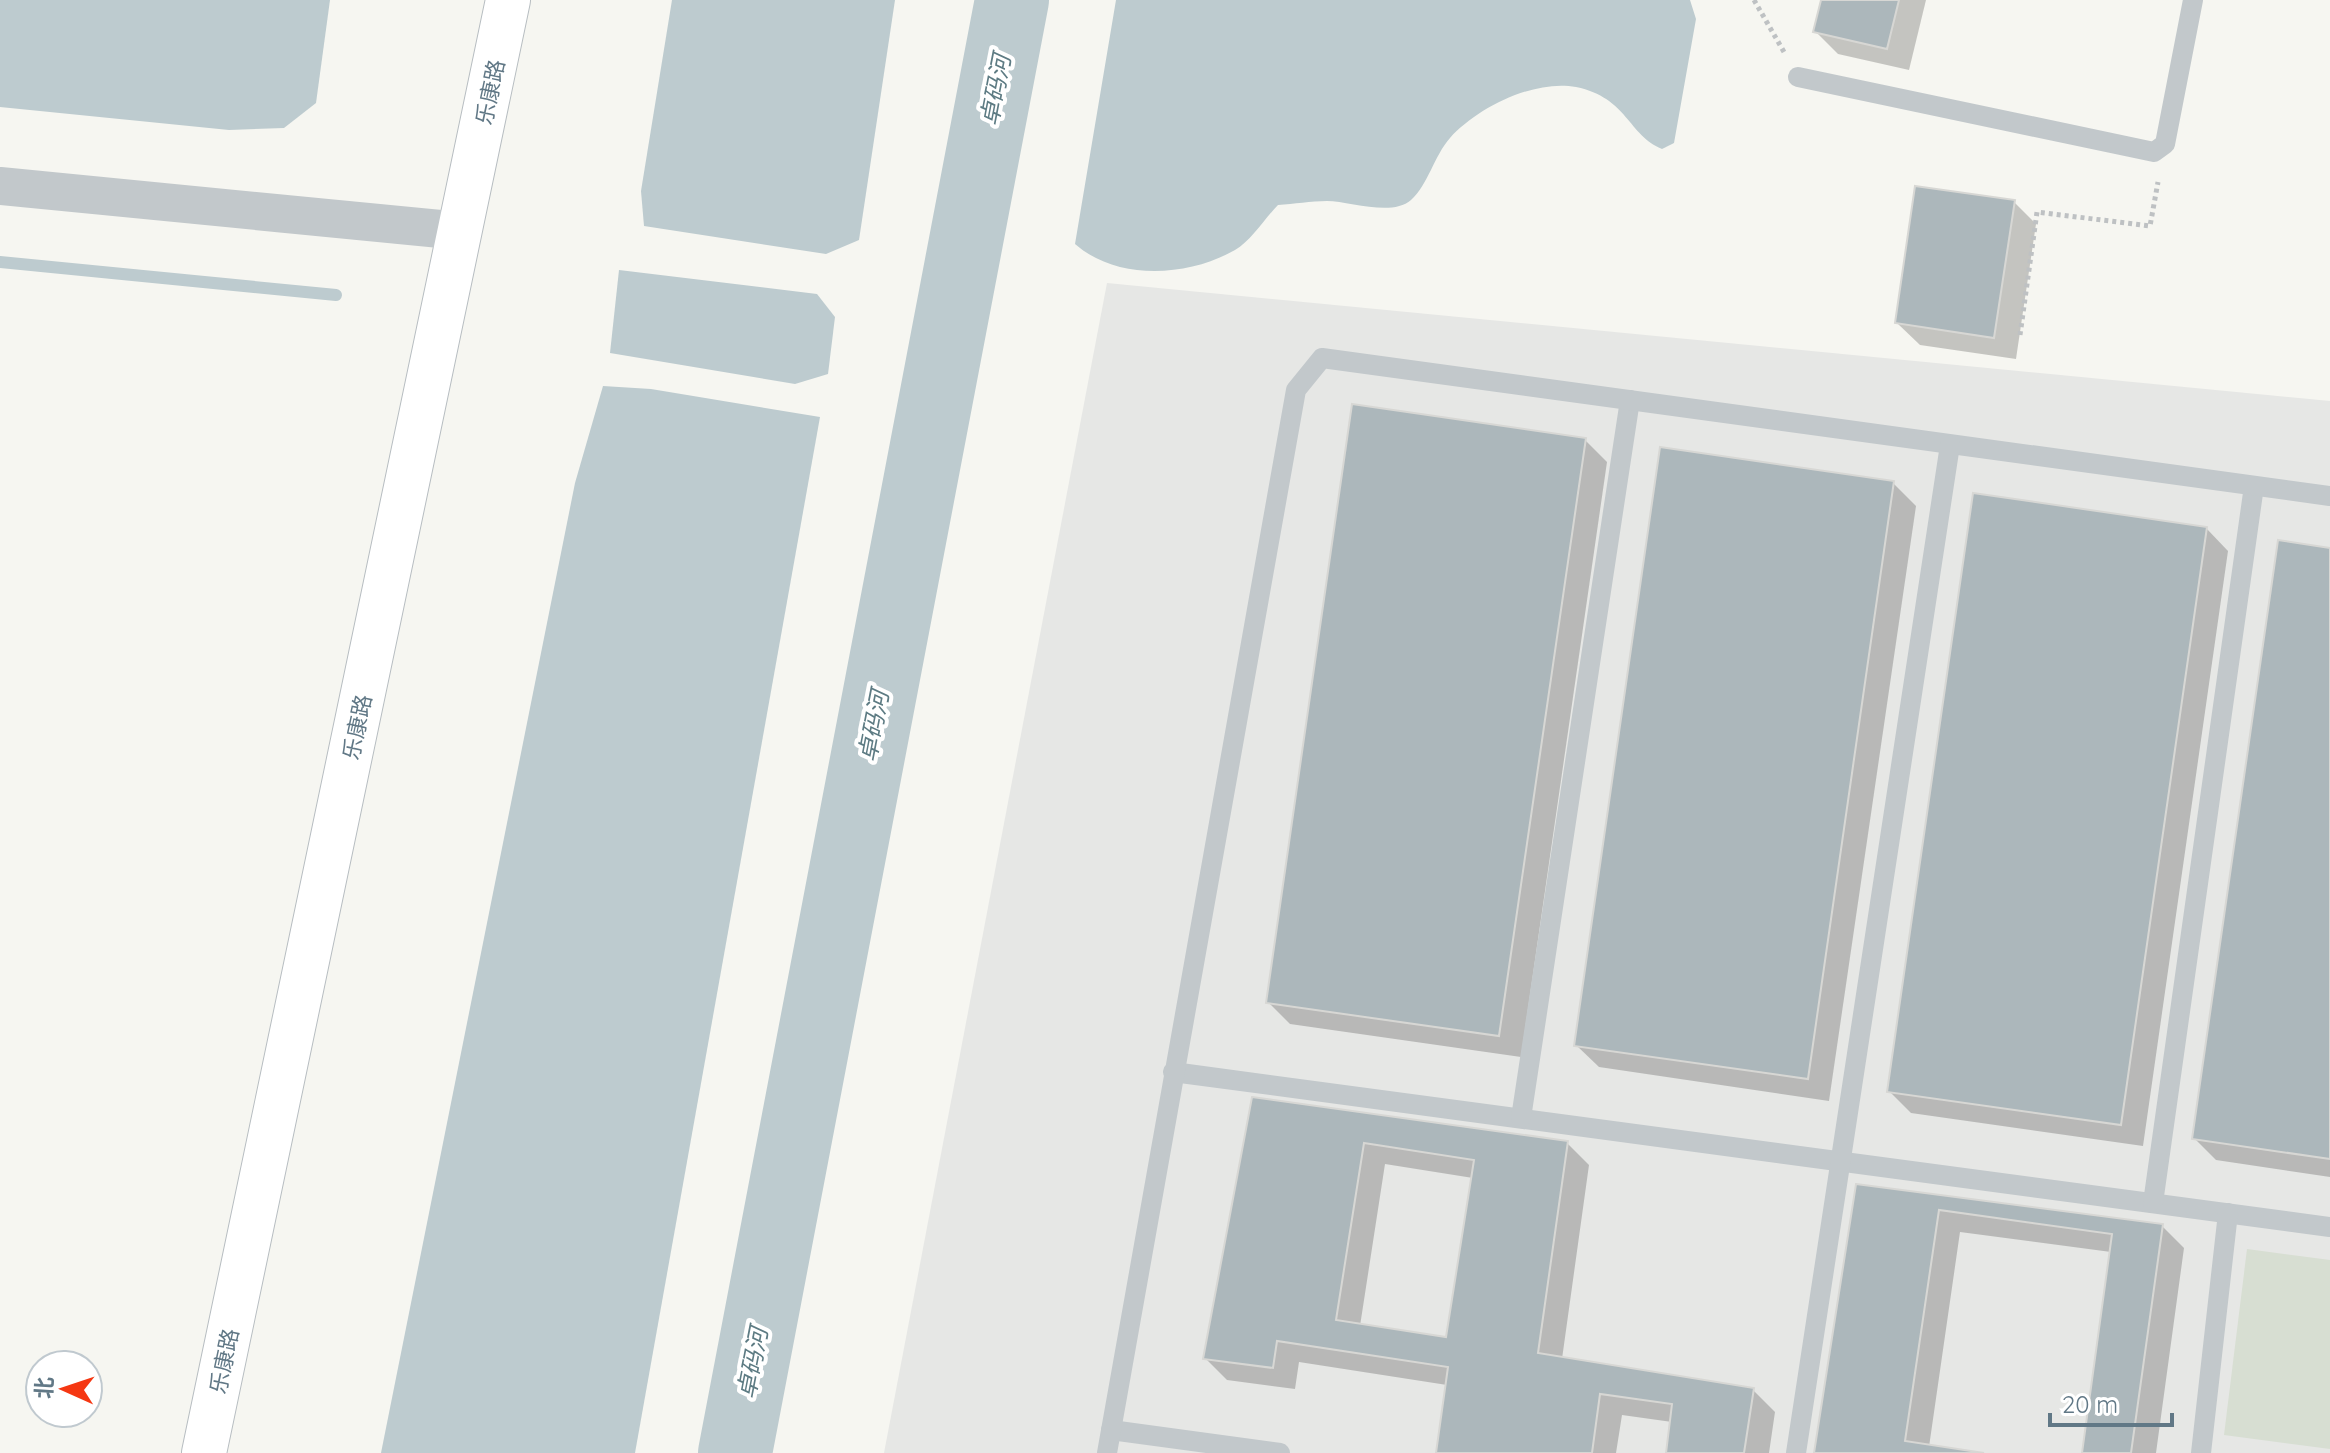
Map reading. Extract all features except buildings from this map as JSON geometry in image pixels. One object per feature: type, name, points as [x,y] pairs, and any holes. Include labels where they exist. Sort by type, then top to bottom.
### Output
[{"type":"street","name":"乐康路","points":[[204,1453],[508,0]]},
{"type":"street","points":[[0,186],[461,231]]},
{"type":"lane","points":[[1798,77],[2141,152],[2154,152],[2165,144],[2193,0]]},
{"type":"lane","points":[[1107,1453],[1296,390],[1322,358],[2330,496]]},
{"type":"lane","points":[[1521,1118],[1630,400]]},
{"type":"lane","points":[[1796,1453],[1950,445]]},
{"type":"lane","points":[[2153,1203],[2254,486]]},
{"type":"lane","points":[[1173,1072],[2330,1227]]},
{"type":"lane","points":[[2201,1453],[2228,1213]]},
{"type":"lane","points":[[1111,1430],[1280,1453]]},
{"type":"path","points":[[1754,0],[1798,77]]},
{"type":"path","points":[[2020,335],[2037,212],[2150,226],[2165,144]]},
{"type":"shaded area","points":[[0,0],[330,0],[316,103],[284,128],[229,130],[0,107]]},
{"type":"shaded area","points":[[672,0],[895,0],[859,240],[826,254],[644,226],[641,191]]},
{"type":"shaded area","points":[[1116,0],[1690,0],[1696,19],[1674,143],[1662,149],[1642,135],[1607,99],[1576,87],[1542,87],[1507,98],[1461,127],[1444,145],[1417,194],[1403,205],[1382,208],[1327,201],[1278,205],[1235,250],[1196,266],[1153,271],[1111,264],[1075,244]]},
{"type":"shaded area","points":[[619,270],[817,294],[835,317],[828,374],[795,384],[610,353]]},
{"type":"shaded area","points":[[1107,283],[2330,401],[2330,1453],[884,1453]]},
{"type":"shaded area","points":[[603,386],[651,389],[820,417],[635,1453],[381,1453],[575,483]]},
{"type":"shaded area","points":[[2247,1249],[2330,1260],[2330,1449],[2224,1435]]},
{"type":"waterway","name":"卓码河","points":[[735,1453],[1012,0]]},
{"type":"waterway","points":[[0,262],[336,295]]}]
